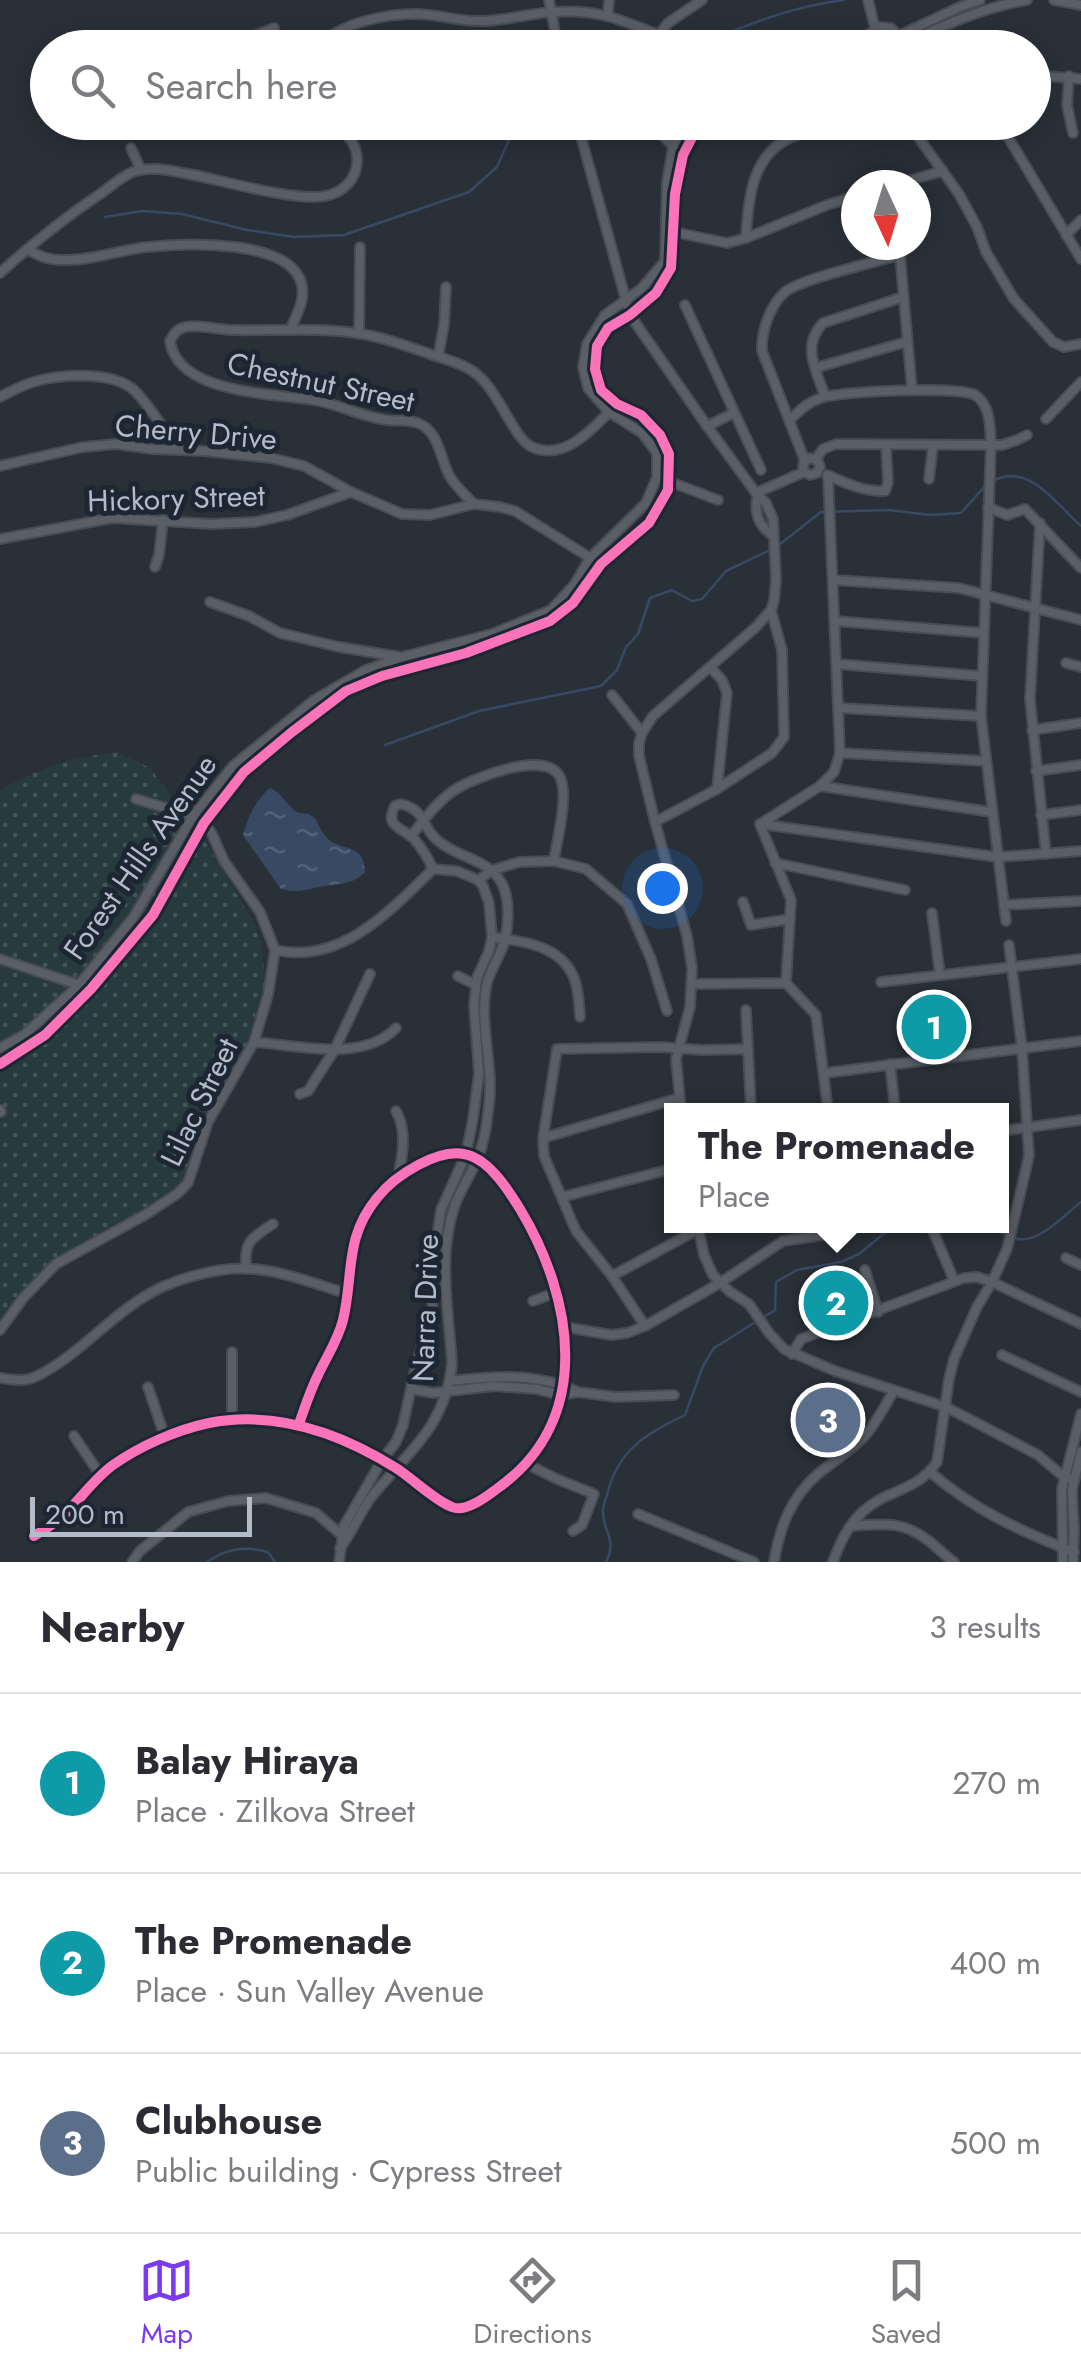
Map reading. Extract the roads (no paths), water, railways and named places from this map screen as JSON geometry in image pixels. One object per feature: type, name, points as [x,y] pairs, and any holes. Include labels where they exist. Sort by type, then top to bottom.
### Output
[{"type":"street","points":[[549,0],[554,30]]},
{"type":"street","points":[[608,15],[609,0]]},
{"type":"street","points":[[868,0],[875,28],[892,30]]},
{"type":"street","points":[[922,30],[980,0]]},
{"type":"street","points":[[931,30],[1006,3],[1027,0]]},
{"type":"street","points":[[1054,0],[1081,5]]},
{"type":"street","points":[[662,30],[697,1]]},
{"type":"street","points":[[341,30],[374,18],[417,14],[478,21],[582,11],[608,15],[647,30]]},
{"type":"street","points":[[269,30],[274,28]]},
{"type":"street","points":[[1051,76],[1081,78]]},
{"type":"street","points":[[1069,76],[1067,105],[1073,133]]},
{"type":"street","points":[[0,272],[132,172],[164,169],[323,197],[341,191],[352,179],[358,164],[351,140]]},
{"type":"street","points":[[582,140],[630,315],[773,518],[776,591],[771,610],[653,716],[639,743],[655,822],[690,952],[693,984],[676,1073],[680,1103]]},
{"type":"street","points":[[667,140],[684,155]]},
{"type":"street","name":"Forest Hills Avenue","points":[[0,1048],[24,1035],[79,986],[132,918],[193,816],[233,766],[313,702],[364,671],[492,634],[551,610],[575,584],[590,558],[646,503],[657,478],[658,452],[642,433],[609,412],[588,388],[584,367],[587,344],[604,315],[642,288],[664,261],[667,183],[676,140]]},
{"type":"street","points":[[691,140],[675,194],[671,268],[656,293],[608,328],[597,346],[595,369],[601,390],[617,404],[641,416],[660,435],[669,454],[668,481],[718,500]]},
{"type":"street","points":[[746,238],[748,199],[761,163],[774,147],[788,140]]},
{"type":"street","points":[[922,140],[959,194],[1014,300],[1054,342],[1064,347],[1081,344]]},
{"type":"street","points":[[1010,140],[1081,258]]},
{"type":"street","points":[[132,148],[141,170]]},
{"type":"street","points":[[931,174],[943,171]]},
{"type":"street","points":[[674,232],[726,243],[841,200]]},
{"type":"street","points":[[1066,234],[1081,220]]},
{"type":"street","points":[[27,248],[45,259],[66,260],[174,244],[217,245],[278,257],[298,274],[302,285],[303,298],[290,330]]},
{"type":"street","points":[[359,333],[360,247]]},
{"type":"street","points":[[804,472],[805,461],[762,351],[762,338],[783,294],[798,284],[900,255],[912,390]]},
{"type":"street","points":[[438,356],[446,286]]},
{"type":"street","points":[[825,396],[810,353],[816,330],[824,323],[903,296]]},
{"type":"street","points":[[685,305],[761,470]]},
{"type":"street","name":"Chestnut Street","points":[[474,504],[450,478],[433,435],[418,423],[388,420],[316,400],[253,393],[217,384],[186,368],[176,358],[170,341],[187,326],[359,333],[382,338],[474,371],[492,390],[521,438],[531,447],[546,450],[578,442],[617,404]]},
{"type":"street","points":[[815,368],[906,342]]},
{"type":"street","points":[[0,397],[34,381],[54,377],[108,379],[130,386],[178,450]]},
{"type":"street","points":[[1046,418],[1081,382]]},
{"type":"street","points":[[790,420],[803,406],[825,396],[960,391],[984,404],[990,421],[991,445],[980,716],[1006,921]]},
{"type":"street","points":[[707,426],[734,412]]},
{"type":"street","points":[[816,459],[824,449],[836,444],[991,445],[1027,434]]},
{"type":"street","name":"Cherry Drive","points":[[0,466],[83,447],[116,444],[272,458],[304,466],[402,514],[430,516],[474,504],[500,507],[526,516],[600,564]]},
{"type":"street","points":[[929,479],[933,445]]},
{"type":"street","points":[[820,470],[847,484],[885,490],[886,446]]},
{"type":"street","points":[[805,461],[816,459],[820,470]]},
{"type":"street","points":[[757,494],[804,472],[814,475],[820,470]]},
{"type":"street","points":[[760,824],[820,786],[834,772],[840,753],[828,476]]},
{"type":"street","name":"Forest Hills Avenue","points":[[0,1064],[45,1035],[91,989],[153,915],[204,823],[244,772],[346,691],[408,667],[466,653],[550,621],[573,602],[600,564],[648,523],[668,490],[668,481]]},
{"type":"street","name":"Hickory Street","points":[[0,539],[112,518],[212,524],[255,522],[351,492]]},
{"type":"street","points":[[757,494],[760,522],[773,539]]},
{"type":"street","points":[[989,503],[1007,515],[1025,508],[1081,568]]},
{"type":"street","points":[[155,567],[163,520]]},
{"type":"street","points":[[1040,523],[1030,673],[1032,730],[1046,854]]},
{"type":"street","points":[[833,580],[959,588],[1081,620]]},
{"type":"street","points":[[210,602],[280,633],[339,648],[402,657],[408,667]]},
{"type":"street","points":[[655,822],[772,753],[784,737],[782,650],[771,610]]},
{"type":"street","points":[[836,621],[984,633]]},
{"type":"street","points":[[1066,663],[1081,667]]},
{"type":"street","points":[[837,664],[981,676]]},
{"type":"street","points":[[710,667],[722,680],[726,694],[717,788]]},
{"type":"street","points":[[612,695],[642,733]]},
{"type":"street","points":[[840,708],[980,716]]},
{"type":"street","points":[[1032,730],[1081,723]]},
{"type":"street","points":[[840,753],[984,761]]},
{"type":"street","points":[[1036,771],[1081,766]]},
{"type":"street","points":[[411,836],[456,789],[502,770],[546,767],[556,770],[562,781],[554,861]]},
{"type":"street","points":[[820,786],[991,812]]},
{"type":"street","points":[[136,799],[204,823],[224,861],[260,912],[276,950],[292,954],[332,948],[352,938],[402,899],[432,869],[457,870],[478,880],[493,870],[519,862],[554,861],[586,869],[626,904],[651,959],[666,1011]]},
{"type":"street","points":[[432,869],[411,836],[396,826],[390,816],[401,804],[415,809],[440,843],[493,870]]},
{"type":"street","points":[[1041,815],[1081,810]]},
{"type":"street","points":[[760,824],[997,856],[1081,851]]},
{"type":"street","points":[[760,824],[791,900],[786,983]]},
{"type":"street","points":[[427,857],[440,843]]},
{"type":"street","points":[[448,870],[458,852]]},
{"type":"street","points":[[775,863],[905,890]]},
{"type":"street","name":"Narra Drive","points":[[339,1562],[344,1537],[371,1497],[428,1432],[450,1381],[446,1253],[455,1204],[486,1130],[491,1074],[484,1009],[487,982],[505,939],[506,894],[493,870]]},
{"type":"street","name":"Narra Drive","points":[[344,1537],[344,1526],[404,1425],[432,1314],[441,1210],[466,1154],[479,1073],[476,985],[492,937],[490,902],[478,880]]},
{"type":"street","points":[[743,902],[752,925],[790,919]]},
{"type":"street","points":[[1004,905],[1081,902]]},
{"type":"street","points":[[932,913],[940,976]]},
{"type":"street","points":[[492,937],[556,954],[574,976],[580,1017]]},
{"type":"street","points":[[833,1562],[841,1538],[859,1515],[878,1501],[914,1485],[937,1462],[954,1360],[1013,1231],[1030,1156],[1009,945]]},
{"type":"street","name":"Lilac Street","points":[[0,1330],[24,1297],[56,1264],[145,1215],[188,1183],[208,1122],[254,1042],[276,950]]},
{"type":"street","points":[[0,958],[91,989]]},
{"type":"street","points":[[881,982],[1081,959]]},
{"type":"street","points":[[300,1094],[308,1091],[335,1049],[370,974]]},
{"type":"street","points":[[458,976],[476,985]]},
{"type":"street","points":[[693,984],[786,983],[816,1014],[827,1103]]},
{"type":"street","points":[[746,1010],[750,1103]]},
{"type":"street","points":[[254,1042],[309,1050],[335,1049],[380,1041],[396,1028]]},
{"type":"street","points":[[825,1073],[1081,1042]]},
{"type":"street","points":[[645,1326],[576,1231],[544,1156],[543,1138],[557,1049],[748,1049]]},
{"type":"street","points":[[890,1064],[893,1103]]},
{"type":"street","points":[[543,1138],[679,1098]]},
{"type":"street","points":[[396,1110],[402,1121],[403,1155],[398,1176]]},
{"type":"street","points":[[1009,1129],[1081,1120]]},
{"type":"street","points":[[34,1536],[62,1517],[111,1466],[165,1438],[209,1423],[232,1420],[299,1424],[333,1435],[382,1460],[452,1507],[463,1509],[527,1464],[556,1412],[567,1360],[565,1327],[557,1292],[529,1224],[505,1184],[477,1159],[466,1154],[440,1155],[398,1176],[376,1198],[351,1251],[342,1322],[299,1424]]},
{"type":"street","points":[[562,1197],[664,1171]]},
{"type":"street","points":[[247,1269],[244,1255],[248,1243],[272,1224]]},
{"type":"street","points":[[612,1276],[689,1233]]},
{"type":"street","points":[[699,1233],[714,1276],[749,1304],[784,1349],[803,1360],[946,1407],[1038,1455],[1068,1479]]},
{"type":"street","points":[[565,1327],[610,1335],[628,1333],[720,1283],[782,1242],[829,1233]]},
{"type":"street","points":[[934,1233],[954,1280]]},
{"type":"street","points":[[1066,1258],[1081,1265]]},
{"type":"street","points":[[0,1378],[35,1378],[110,1320],[162,1287],[222,1270],[282,1273],[348,1294]]},
{"type":"street","points":[[865,1270],[878,1312]]},
{"type":"street","points":[[792,1354],[801,1339],[954,1280],[977,1277],[1081,1324]]},
{"type":"street","points":[[533,1301],[557,1292]]},
{"type":"street","points":[[232,1352],[232,1420]]},
{"type":"street","points":[[1002,1355],[1081,1392]]},
{"type":"street","points":[[450,1381],[494,1376],[538,1378],[562,1390]]},
{"type":"street","points":[[410,1389],[446,1392],[494,1386],[616,1397],[674,1395]]},
{"type":"street","points":[[148,1387],[165,1438]]},
{"type":"street","points":[[774,1562],[786,1512],[800,1492],[862,1439],[894,1392]]},
{"type":"street","points":[[1063,1562],[1062,1499],[1081,1414]]},
{"type":"street","points":[[74,1436],[101,1476]]},
{"type":"street","points":[[1073,1557],[1068,1479],[1081,1452]]},
{"type":"street","points":[[527,1464],[594,1494],[582,1526],[574,1530]]},
{"type":"street","points":[[930,1472],[1000,1522],[1064,1548],[1073,1557]]},
{"type":"street","points":[[132,1562],[140,1550],[188,1512],[228,1501],[266,1498],[316,1513],[344,1537]]},
{"type":"street","points":[[638,1514],[754,1562]]},
{"type":"street","points":[[850,1526],[905,1526],[954,1562]]},
{"type":"water","points":[[270,788],[298,813],[314,817],[331,842],[356,851],[364,862],[365,872],[347,883],[299,891],[281,889],[243,835],[253,810]]},
{"type":"waterway","points":[[735,30],[808,6],[844,0]]},
{"type":"waterway","points":[[105,217],[142,211],[182,214],[294,237],[344,235],[469,192],[497,167],[509,140]]},
{"type":"waterway","points":[[993,481],[1006,476],[1031,481],[1081,526]]},
{"type":"waterway","points":[[779,545],[821,512],[961,513],[986,485]]},
{"type":"waterway","points":[[385,745],[479,711],[601,686],[617,670],[626,647],[638,634],[650,598],[672,590],[692,601],[702,599],[726,571],[772,549]]},
{"type":"waterway","points":[[1003,1233],[1014,1238],[1035,1237],[1081,1202]]},
{"type":"waterway","points":[[606,1562],[610,1541],[603,1508],[618,1466],[646,1437],[685,1415],[714,1348],[775,1310],[776,1282],[797,1270],[841,1262],[859,1254],[884,1233]]},
{"type":"waterway","points":[[207,1562],[229,1551],[244,1549],[268,1552],[275,1562]]},
{"type":"place","name":"Balay Hiraya","points":[[934,1027]]},
{"type":"place","name":"The Promenade","points":[[836,1303]]},
{"type":"place","name":"Clubhouse","points":[[828,1420]]}]
